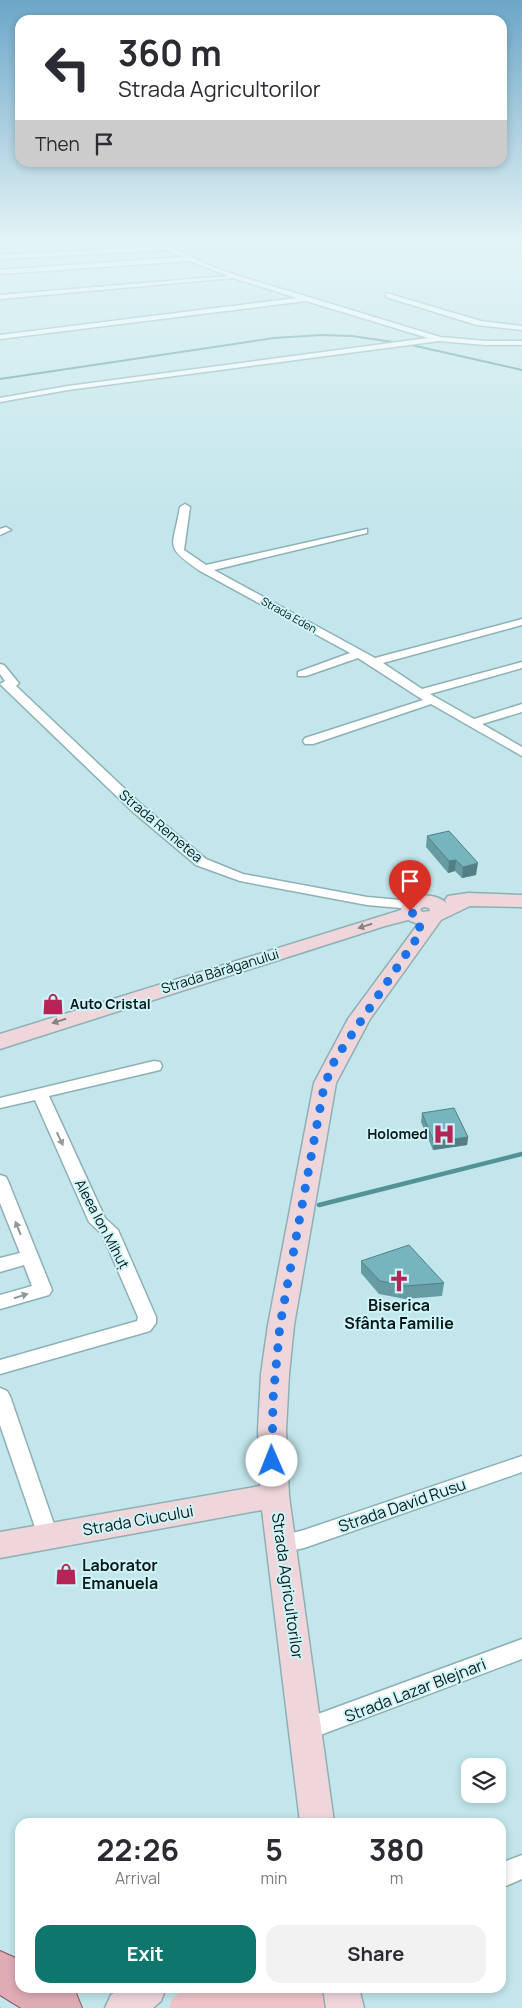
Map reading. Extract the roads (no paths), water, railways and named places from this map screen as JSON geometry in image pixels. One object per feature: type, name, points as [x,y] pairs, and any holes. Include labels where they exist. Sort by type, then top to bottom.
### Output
[{"type":"main road","points":[[0,1971],[15,1981]]},
{"type":"main road","points":[[35,1993],[61,2008]]},
{"type":"street","points":[[435,337],[485,343],[522,343]]},
{"type":"street","points":[[0,400],[68,388],[414,343],[439,338]]},
{"type":"street","name":"Strada Eden","points":[[185,507],[183,526],[177,544],[179,552],[204,568],[374,662],[420,693],[522,752]]},
{"type":"street","points":[[204,568],[364,531]]},
{"type":"street","points":[[374,662],[522,622]]},
{"type":"street","points":[[302,674],[360,654]]},
{"type":"street","points":[[420,693],[522,665]]},
{"type":"street","points":[[0,667],[13,683],[4,684]]},
{"type":"street","name":"Strada Remetea","points":[[4,684],[138,809],[202,862],[240,877],[367,901],[424,915]]},
{"type":"street","points":[[309,741],[433,700]]},
{"type":"street","points":[[472,723],[522,708]]},
{"type":"street","points":[[424,915],[468,899],[522,901]]},
{"type":"street","name":"Strada Bărăganului","points":[[0,1042],[54,1023],[378,922],[424,915]]},
{"type":"street","name":"Strada Agricultorilor","points":[[317,1818],[307,1729],[275,1496],[272,1430],[280,1325],[323,1092],[331,1067],[424,915]]},
{"type":"street","points":[[0,1103],[154,1066]]},
{"type":"street","name":"Aleea Ion Mihuț","points":[[0,1367],[143,1326],[147,1323],[148,1318],[109,1230],[98,1222],[40,1094]]},
{"type":"street","points":[[0,1181],[43,1290],[0,1302]]},
{"type":"street","points":[[0,1265],[29,1257]]},
{"type":"street","points":[[0,1396],[48,1536]]},
{"type":"street","name":"Strada David Rusu","points":[[281,1544],[304,1539],[522,1464]]},
{"type":"street","name":"Strada Ciucului","points":[[0,1545],[275,1496]]},
{"type":"street","name":"Strada Lazar Blejnari","points":[[307,1729],[522,1649]]},
{"type":"street","points":[[506,1874],[522,1867]]},
{"type":"street","points":[[124,2008],[142,1993]]},
{"type":"street","points":[[342,1993],[345,2008]]},
{"type":"waterway","points":[[0,379],[274,338],[294,337]]},
{"type":"waterway","points":[[357,337],[400,343]]},
{"type":"waterway","points":[[407,344],[522,370]]},
{"type":"waterway","points":[[319,1205],[522,1154]]},
{"type":"place","name":"Auto Cristal","points":[[53,1004]]},
{"type":"place","name":"Holomed","points":[[444,1134]]},
{"type":"place","name":"Biserica Sfânta Familie","points":[[399,1281]]},
{"type":"place","name":"Laborator Emanuela","points":[[66,1574]]}]
